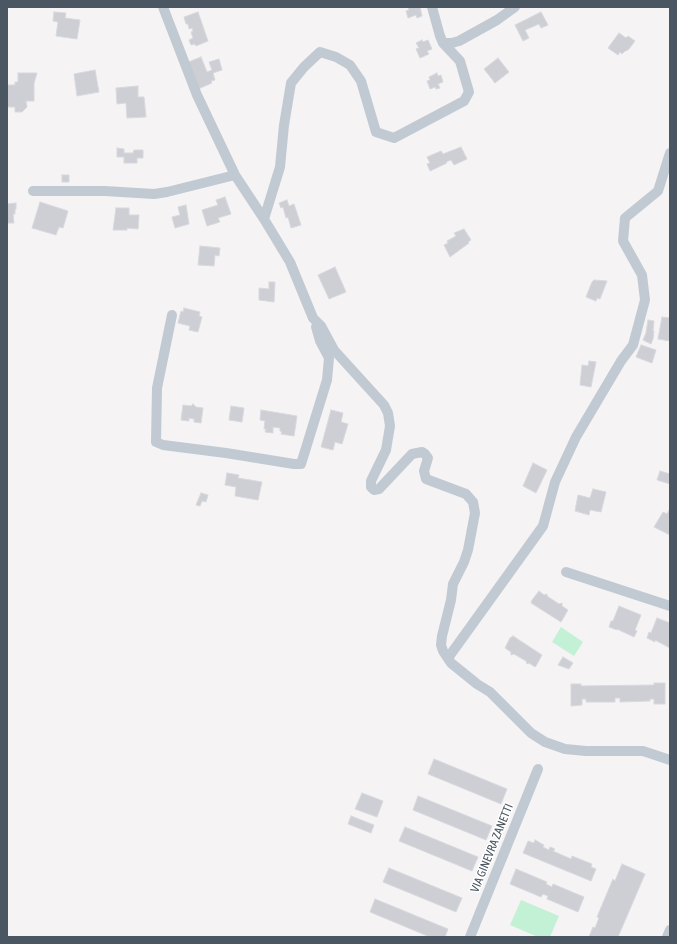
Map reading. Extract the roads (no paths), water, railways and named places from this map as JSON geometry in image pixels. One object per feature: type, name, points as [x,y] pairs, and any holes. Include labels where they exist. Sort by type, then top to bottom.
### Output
[{"type":"street","points":[[163,7],[197,95],[235,175],[290,262],[313,318],[320,341],[329,358],[327,380],[301,464],[163,445],[156,442],[157,388],[172,315]]},
{"type":"street","points":[[264,219],[280,167],[284,125],[291,84],[304,67],[320,52],[336,57],[350,65],[361,81],[376,132],[394,138],[464,101],[470,92],[460,61],[443,43],[432,7]]},
{"type":"street","points":[[443,43],[460,41],[497,20],[515,7]]},
{"type":"street","points":[[448,658],[542,526],[555,482],[576,437],[621,361],[633,345],[645,300],[642,275],[623,241],[625,218],[658,191],[670,153]]},
{"type":"street","points":[[33,191],[105,191],[154,194],[235,175]]},
{"type":"street","points":[[313,318],[321,326],[334,350],[384,405],[388,413],[390,426],[386,450],[371,481],[371,487],[374,490],[379,489],[412,454],[422,452],[428,458],[424,471],[426,478],[466,494],[473,502],[475,513],[468,550],[453,584],[451,600],[442,636],[441,645],[452,663],[477,684],[490,692],[531,733],[545,742],[566,749],[586,751],[642,751],[670,760]]},
{"type":"street","points":[[566,572],[670,606]]},
{"type":"street","name":"VIA GINEVRA ZANETTI","points":[[470,937],[538,769]]},
{"type":"street","points":[[667,937],[670,930]]}]
